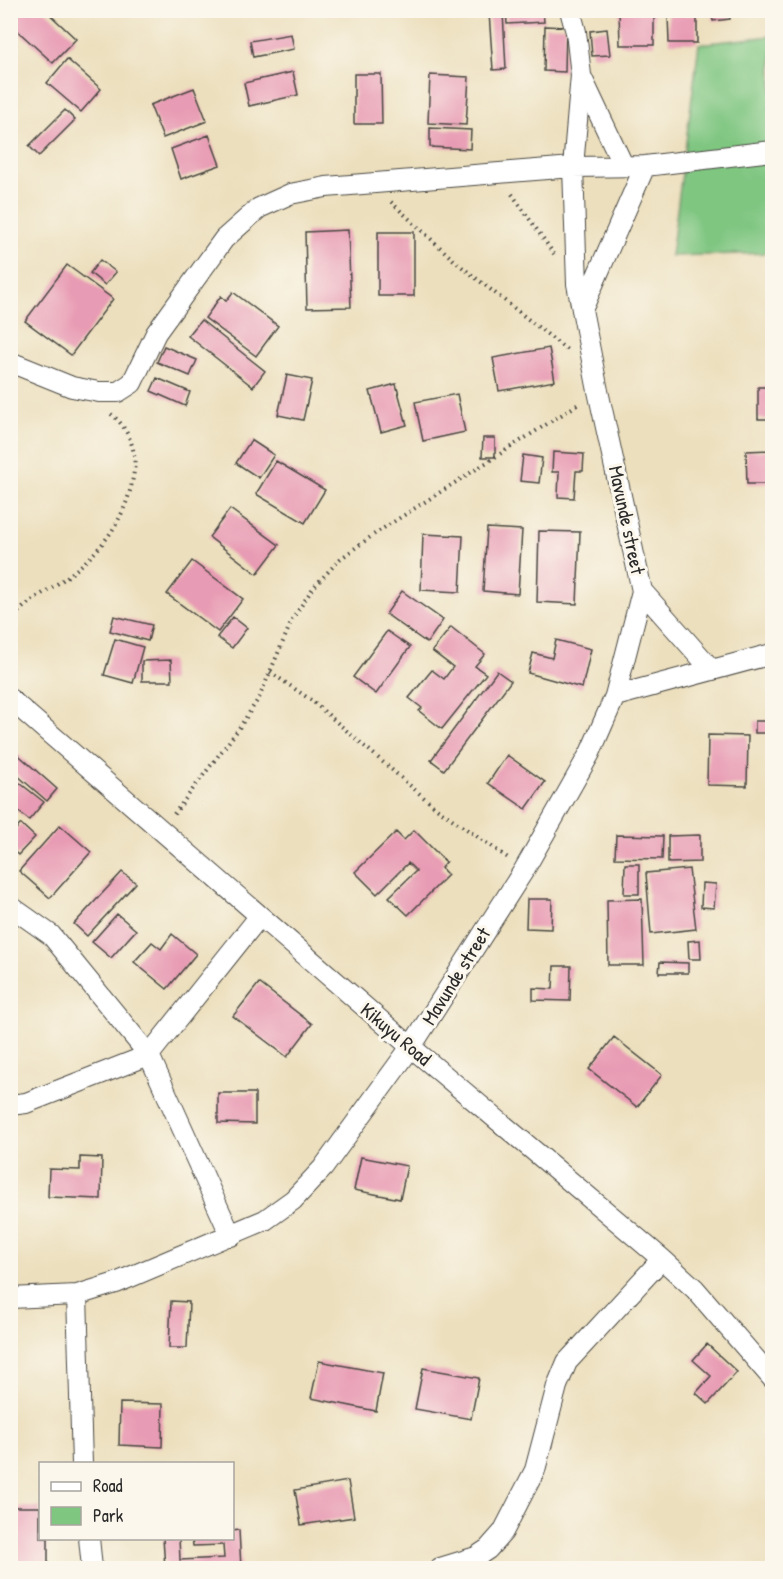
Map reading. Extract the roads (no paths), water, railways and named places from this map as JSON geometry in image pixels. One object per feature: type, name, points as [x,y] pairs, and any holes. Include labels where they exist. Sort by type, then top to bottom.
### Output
[{"type":"street","name":"Mavunde street","points":[[10,1298],[77,1295],[116,1283],[231,1236],[265,1220],[293,1200],[323,1168],[411,1047],[524,870],[590,753],[615,696],[642,591],[593,369],[577,284],[573,167],[581,75],[576,32],[570,10]]},
{"type":"street","points":[[581,75],[623,165]]},
{"type":"street","points":[[10,362],[72,387],[99,392],[118,392],[132,383],[156,333],[224,239],[259,208],[290,194],[326,187],[573,167],[645,166],[772,151]]},
{"type":"street","points":[[582,310],[645,166]]},
{"type":"street","points":[[642,591],[711,669]]},
{"type":"street","points":[[615,696],[772,654]]},
{"type":"street","name":"Kikuyu Road","points":[[10,699],[259,917],[662,1259],[695,1289],[772,1378]]},
{"type":"street","points":[[10,906],[51,935],[149,1055],[231,1236]]},
{"type":"street","points":[[10,1105],[26,1103],[149,1055],[259,917]]},
{"type":"street","points":[[440,1569],[476,1557],[488,1549],[503,1532],[537,1464],[557,1386],[567,1362],[662,1259]]},
{"type":"street","points":[[77,1295],[82,1462]]},
{"type":"street","points":[[90,1540],[92,1569]]}]
